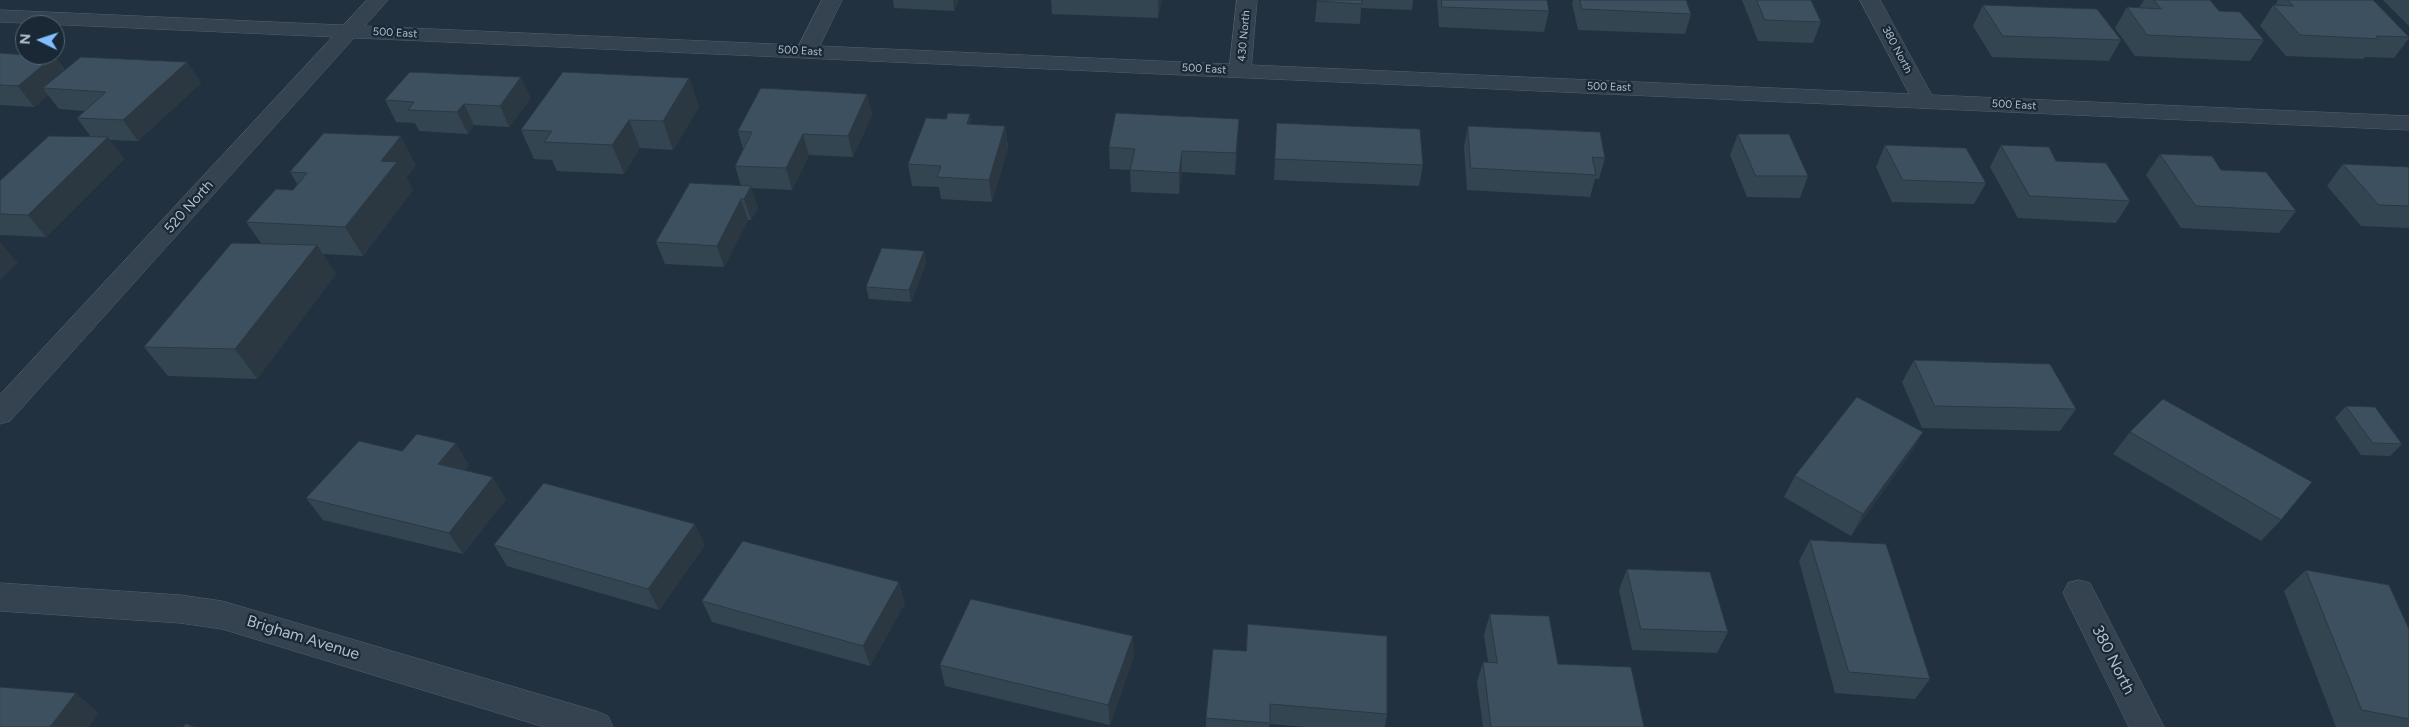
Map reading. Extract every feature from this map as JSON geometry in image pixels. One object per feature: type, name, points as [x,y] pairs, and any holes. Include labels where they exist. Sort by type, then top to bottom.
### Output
[{"type":"street","name":"520 North","points":[[0,413],[378,0]]},
{"type":"street","points":[[807,51],[832,0]]},
{"type":"street","name":"430 North","points":[[1240,71],[1247,0]]},
{"type":"street","name":"380 North","points":[[1870,0],[1924,101]]},
{"type":"street","name":"500 East","points":[[0,16],[2409,122]]},
{"type":"street","name":"380 North","points":[[2079,593],[2146,727]]},
{"type":"street","name":"Brigham Avenue","points":[[0,597],[180,609],[222,615],[596,727]]},
{"type":"building","points":[[1362,0],[1362,4],[1317,1]]},
{"type":"building","points":[[1442,0],[1547,0],[1549,11],[1442,7]]},
{"type":"building","points":[[1580,0],[1686,0],[1691,14],[1582,9]]},
{"type":"building","points":[[1757,0],[1811,0],[1821,22],[1765,20]]},
{"type":"building","points":[[2154,0],[2210,0],[2219,11],[2240,12],[2264,40],[2147,35],[2127,7],[2161,9]]},
{"type":"building","points":[[2288,0],[2373,0],[2409,37],[2376,36],[2379,39],[2300,35],[2273,5],[2293,6]]},
{"type":"building","points":[[1983,5],[2097,9],[2121,40],[2003,36]]},
{"type":"building","points":[[0,53],[15,54],[15,65],[43,65],[18,86],[0,85]]},
{"type":"building","points":[[81,57],[187,62],[123,120],[77,118],[106,92],[43,88]]},
{"type":"building","points":[[410,72],[521,77],[500,106],[464,104],[457,112],[408,110],[414,102],[385,100]]},
{"type":"building","points":[[563,72],[689,78],[663,121],[629,120],[612,145],[544,142],[552,131],[521,130]]},
{"type":"building","points":[[761,88],[867,94],[848,136],[803,134],[786,168],[735,166],[752,132],[738,131]]},
{"type":"building","points":[[948,113],[970,114],[967,124],[1005,126],[989,180],[937,177],[941,166],[908,164],[926,118],[946,119]]},
{"type":"building","points":[[1116,113],[1239,119],[1236,153],[1182,151],[1179,173],[1130,170],[1135,149],[1109,147]]},
{"type":"building","points":[[1277,123],[1420,129],[1423,165],[1275,159]]},
{"type":"building","points":[[1468,126],[1600,132],[1605,158],[1592,157],[1596,175],[1471,168]]},
{"type":"building","points":[[324,133],[401,136],[381,161],[397,162],[345,227],[246,222],[276,189],[293,190],[307,173],[290,172]]},
{"type":"building","points":[[1738,134],[1789,134],[1808,176],[1756,176]]},
{"type":"building","points":[[49,136],[108,137],[28,215],[0,214],[0,181]]},
{"type":"building","points":[[1885,145],[1966,148],[1986,183],[1903,180]]},
{"type":"building","points":[[2001,145],[2049,147],[2056,161],[2106,163],[2130,201],[2030,196]]},
{"type":"building","points":[[2160,154],[2212,156],[2221,170],[2266,172],[2296,211],[2196,206]]},
{"type":"building","points":[[2343,164],[2409,167],[2409,206],[2379,205]]},
{"type":"building","points":[[690,183],[751,186],[744,199],[741,199],[717,246],[656,242]]},
{"type":"building","points":[[232,243],[317,245],[235,349],[144,347]]},
{"type":"building","points":[[882,248],[924,251],[909,290],[866,287]]},
{"type":"building","points":[[1914,360],[2050,364],[2076,409],[1935,406]]},
{"type":"building","points":[[1857,397],[1923,432],[1863,514],[1795,476]]},
{"type":"building","points":[[2163,399],[2312,482],[2281,520],[2130,432]]},
{"type":"building","points":[[2346,406],[2375,407],[2402,444],[2373,443]]},
{"type":"building","points":[[417,434],[456,443],[438,464],[493,477],[449,533],[306,498],[359,441],[402,451]]},
{"type":"building","points":[[544,483],[695,524],[648,589],[494,545]]},
{"type":"building","points":[[1810,540],[1886,544],[1930,679],[1849,672]]},
{"type":"building","points":[[743,541],[899,582],[863,646],[702,601]]},
{"type":"building","points":[[1627,569],[1710,572],[1728,632],[1641,629]]},
{"type":"building","points":[[2306,570],[2389,585],[2409,629],[2409,719],[2362,710]]},
{"type":"building","points":[[971,599],[1133,636],[1108,705],[940,665]]},
{"type":"building","points":[[1490,614],[1549,616],[1558,664],[1631,667],[1644,727],[1491,727],[1483,662],[1497,663]]},
{"type":"building","points":[[1248,624],[1387,636],[1387,714],[1270,704],[1270,723],[1206,718],[1213,649],[1246,651]]},
{"type":"building","points":[[0,687],[76,693],[50,727],[0,727]]},
{"type":"building","points":[[186,724],[195,727],[183,727]]}]
